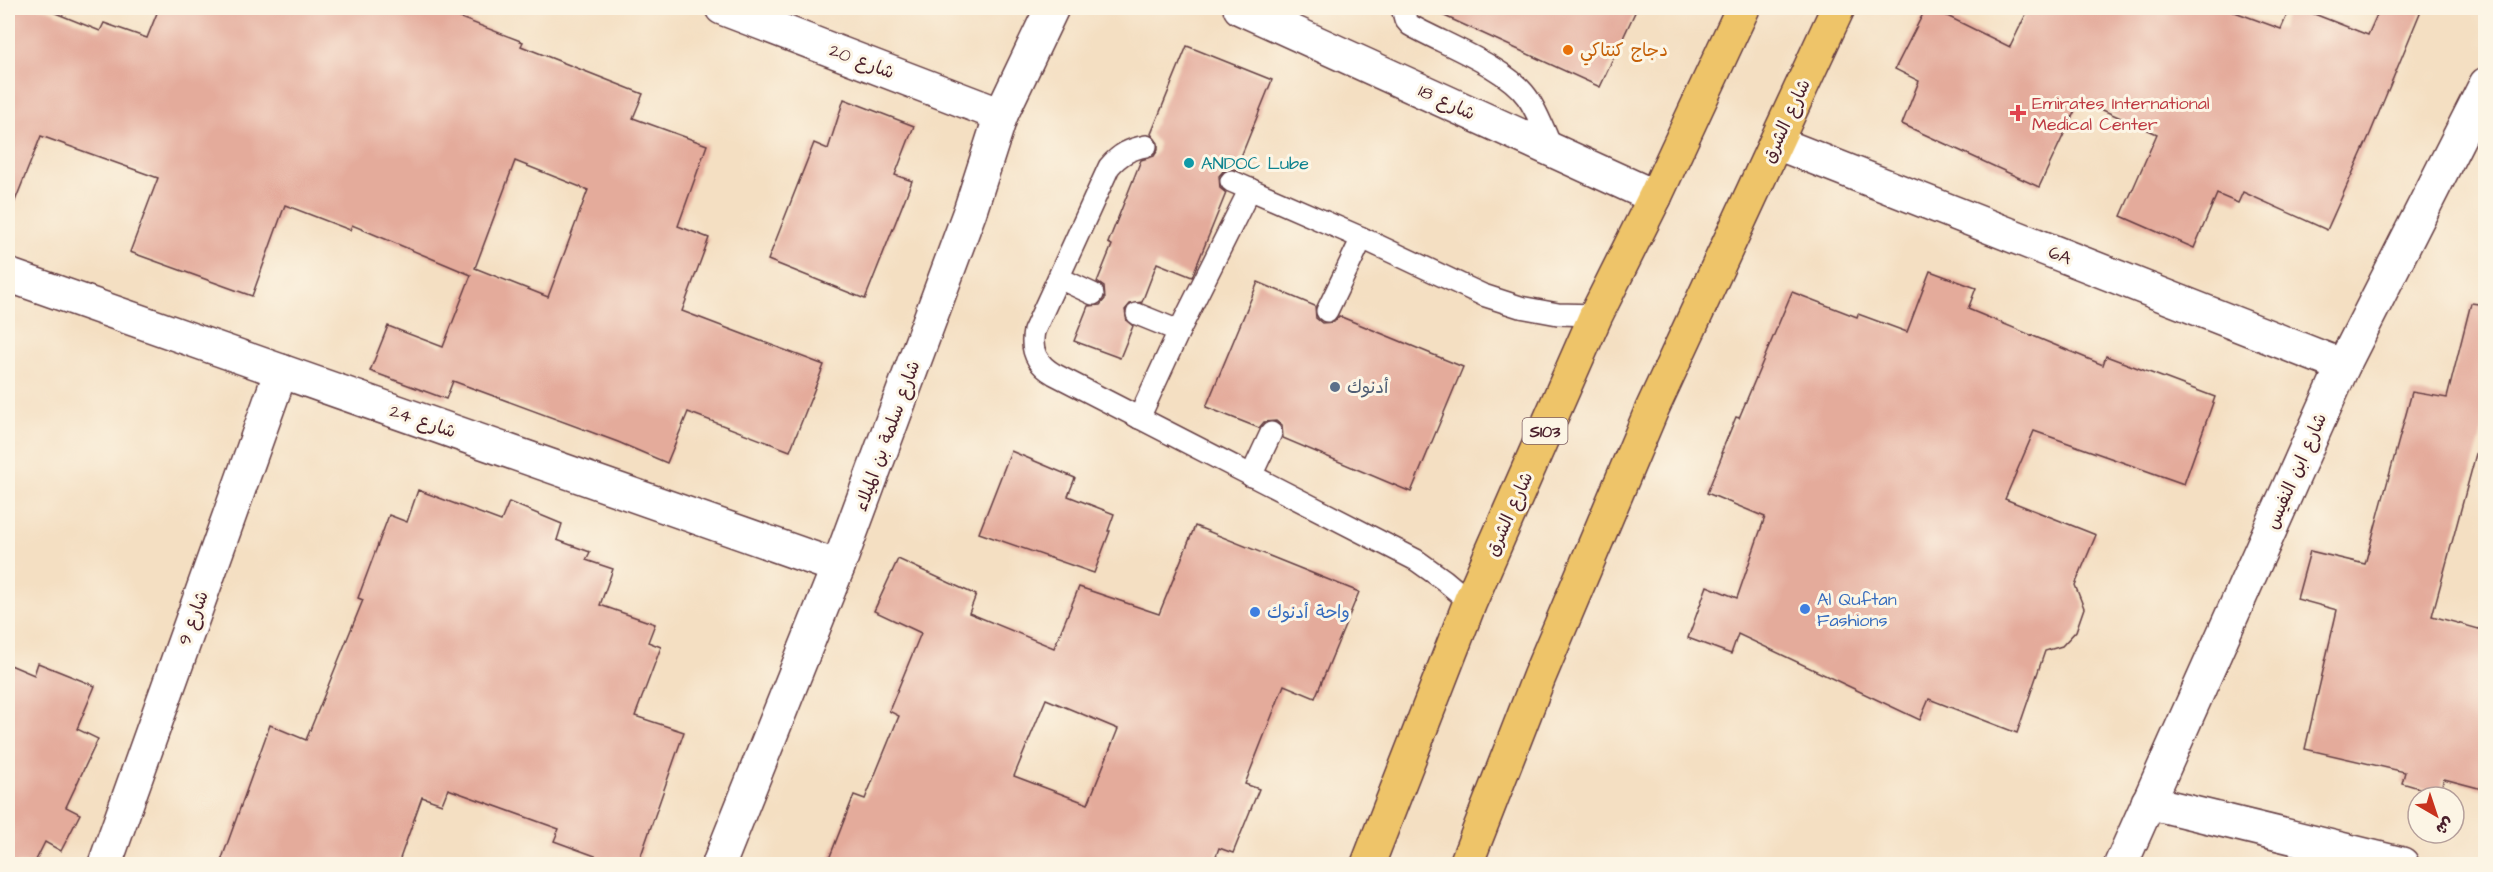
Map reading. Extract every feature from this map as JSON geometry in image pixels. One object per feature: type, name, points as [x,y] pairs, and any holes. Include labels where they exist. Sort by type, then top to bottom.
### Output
[{"type":"main road","name":"شارع الشرق","points":[[1466,864],[1539,677],[1652,409],[1838,8]]},
{"type":"main road","name":"شارع الشرق","points":[[1368,864],[1470,602],[1596,315],[1655,197],[1739,9]]},
{"type":"street","name":"شارع 20","points":[[722,8],[1000,116]]},
{"type":"street","name":"شارع سلمة بن الميلاء","points":[[719,864],[838,567],[970,212],[1000,116],[1052,8]]},
{"type":"street","name":"شارع 18","points":[[1240,8],[1655,197]]},
{"type":"street","name":"شارع ابن النفيس","points":[[2121,864],[2343,366],[2486,84]]},
{"type":"street","name":"6A","points":[[1777,143],[2343,366]]},
{"type":"street","name":"شارع 24","points":[[8,275],[838,567]]},
{"type":"street","name":"شارع 9","points":[[105,864],[281,371]]},
{"type":"street","points":[[2148,802],[2402,864]]},
{"type":"lane","points":[[1402,8],[1404,19],[1410,25],[1503,74],[1516,85],[1528,98],[1553,150]]},
{"type":"lane","points":[[1146,146],[1132,148],[1119,155],[1109,167],[1034,331],[1032,344],[1035,357],[1043,367],[1054,374],[1416,560],[1470,602]]},
{"type":"lane","points":[[1139,418],[1179,331],[1240,185],[1362,238],[1483,295],[1510,304],[1558,314],[1596,315]]},
{"type":"lane","points":[[1327,311],[1362,238]]},
{"type":"lane","points":[[1059,278],[1093,294]]},
{"type":"lane","points":[[1137,314],[1179,331]]},
{"type":"lane","points":[[1251,476],[1271,433]]},
{"type":"building","points":[[8,8],[43,8],[100,31],[104,23],[147,38],[159,8],[435,8],[523,42],[521,46],[643,94],[633,118],[707,145],[678,226],[709,238],[682,311],[824,365],[790,451],[688,412],[667,463],[618,442],[453,381],[446,399],[370,371],[388,326],[443,347],[471,275],[352,225],[350,230],[285,205],[252,296],[130,252],[158,178],[41,136],[8,215]],"holes":[[[515,161],[588,190],[548,297],[475,268]]]},
{"type":"building","name":"دجاج كنتاكي","points":[[1427,8],[1637,8],[1600,87]]},
{"type":"building","points":[[1926,8],[1931,8],[2010,47],[2029,8],[2224,8],[2281,29],[2290,8],[2299,8],[2368,35],[2380,8],[2422,8],[2327,230],[2243,192],[2238,203],[2217,194],[2194,248],[2121,216],[2157,134],[2080,100],[2039,187],[1902,124],[1919,81],[1895,69]]},
{"type":"building","name":"ANDOC Lube","points":[[1187,46],[1272,80],[1236,169],[1224,170],[1219,176],[1220,188],[1226,193],[1192,277],[1157,263],[1142,302],[1130,304],[1125,310],[1127,321],[1133,326],[1120,358],[1074,341],[1088,306],[1100,305],[1105,299],[1104,287],[1097,282],[1112,245],[1108,243],[1141,160],[1154,156],[1158,150],[1158,143],[1151,134]]},
{"type":"building","points":[[844,99],[914,126],[895,175],[912,181],[865,299],[768,260],[814,143],[828,149]]},
{"type":"building","points":[[1930,271],[1976,288],[1968,309],[2103,365],[2106,356],[2215,397],[2184,484],[2034,431],[2005,499],[2096,535],[2075,585],[2084,608],[2076,631],[2062,646],[2045,651],[2017,733],[1929,699],[1920,720],[1738,634],[1731,654],[1688,638],[1707,586],[1737,598],[1765,517],[1707,493],[1736,417],[1739,418],[1792,292],[1857,317],[1858,314],[1907,332]]},
{"type":"building","name":"أدنوك","points":[[1258,282],[1315,306],[1316,318],[1322,323],[1334,322],[1339,316],[1463,367],[1411,492],[1283,438],[1282,426],[1276,421],[1264,422],[1259,428],[1206,407]]},
{"type":"building","points":[[2471,303],[2486,305],[2486,417],[2432,616],[2486,631],[2486,790],[2444,779],[2442,785],[2409,785],[2402,783],[2405,772],[2305,749],[2337,610],[2297,599],[2310,551],[2365,564],[2412,392],[2447,398]]},
{"type":"building","points":[[1011,451],[1075,478],[1068,496],[1114,514],[1094,573],[979,533]]},
{"type":"building","points":[[418,490],[501,521],[509,502],[562,524],[557,540],[590,552],[586,560],[613,569],[600,605],[655,624],[648,642],[661,647],[635,716],[684,732],[638,864],[617,864],[554,841],[559,829],[448,789],[442,804],[422,797],[398,864],[220,864],[270,725],[306,740],[363,600],[358,598],[389,515],[407,522]]},
{"type":"building","points":[[1195,526],[1359,592],[1315,698],[1284,685],[1245,784],[1259,789],[1233,853],[1219,848],[1213,864],[827,864],[854,795],[865,799],[899,716],[889,711],[921,633],[874,611],[898,559],[976,595],[969,613],[1054,648],[1079,587],[1159,614]],"holes":[[[1046,699],[1118,729],[1088,804],[1014,776]]]},
{"type":"building","points":[[38,663],[95,686],[77,729],[98,739],[66,807],[80,814],[61,851],[45,842],[34,864],[8,864],[8,664],[34,675]]},
{"type":"place","name":"دجاج كنتاكي","points":[[1568,50]]},
{"type":"place","name":"Emirates International Medical Center","points":[[2018,113]]},
{"type":"place","name":"ANDOC Lube","points":[[1189,163]]},
{"type":"place","name":"أدنوك","points":[[1335,387]]},
{"type":"place","name":"Al Quftan Fashions","points":[[1805,609]]},
{"type":"place","name":"واحة أدنوك","points":[[1255,612]]}]
